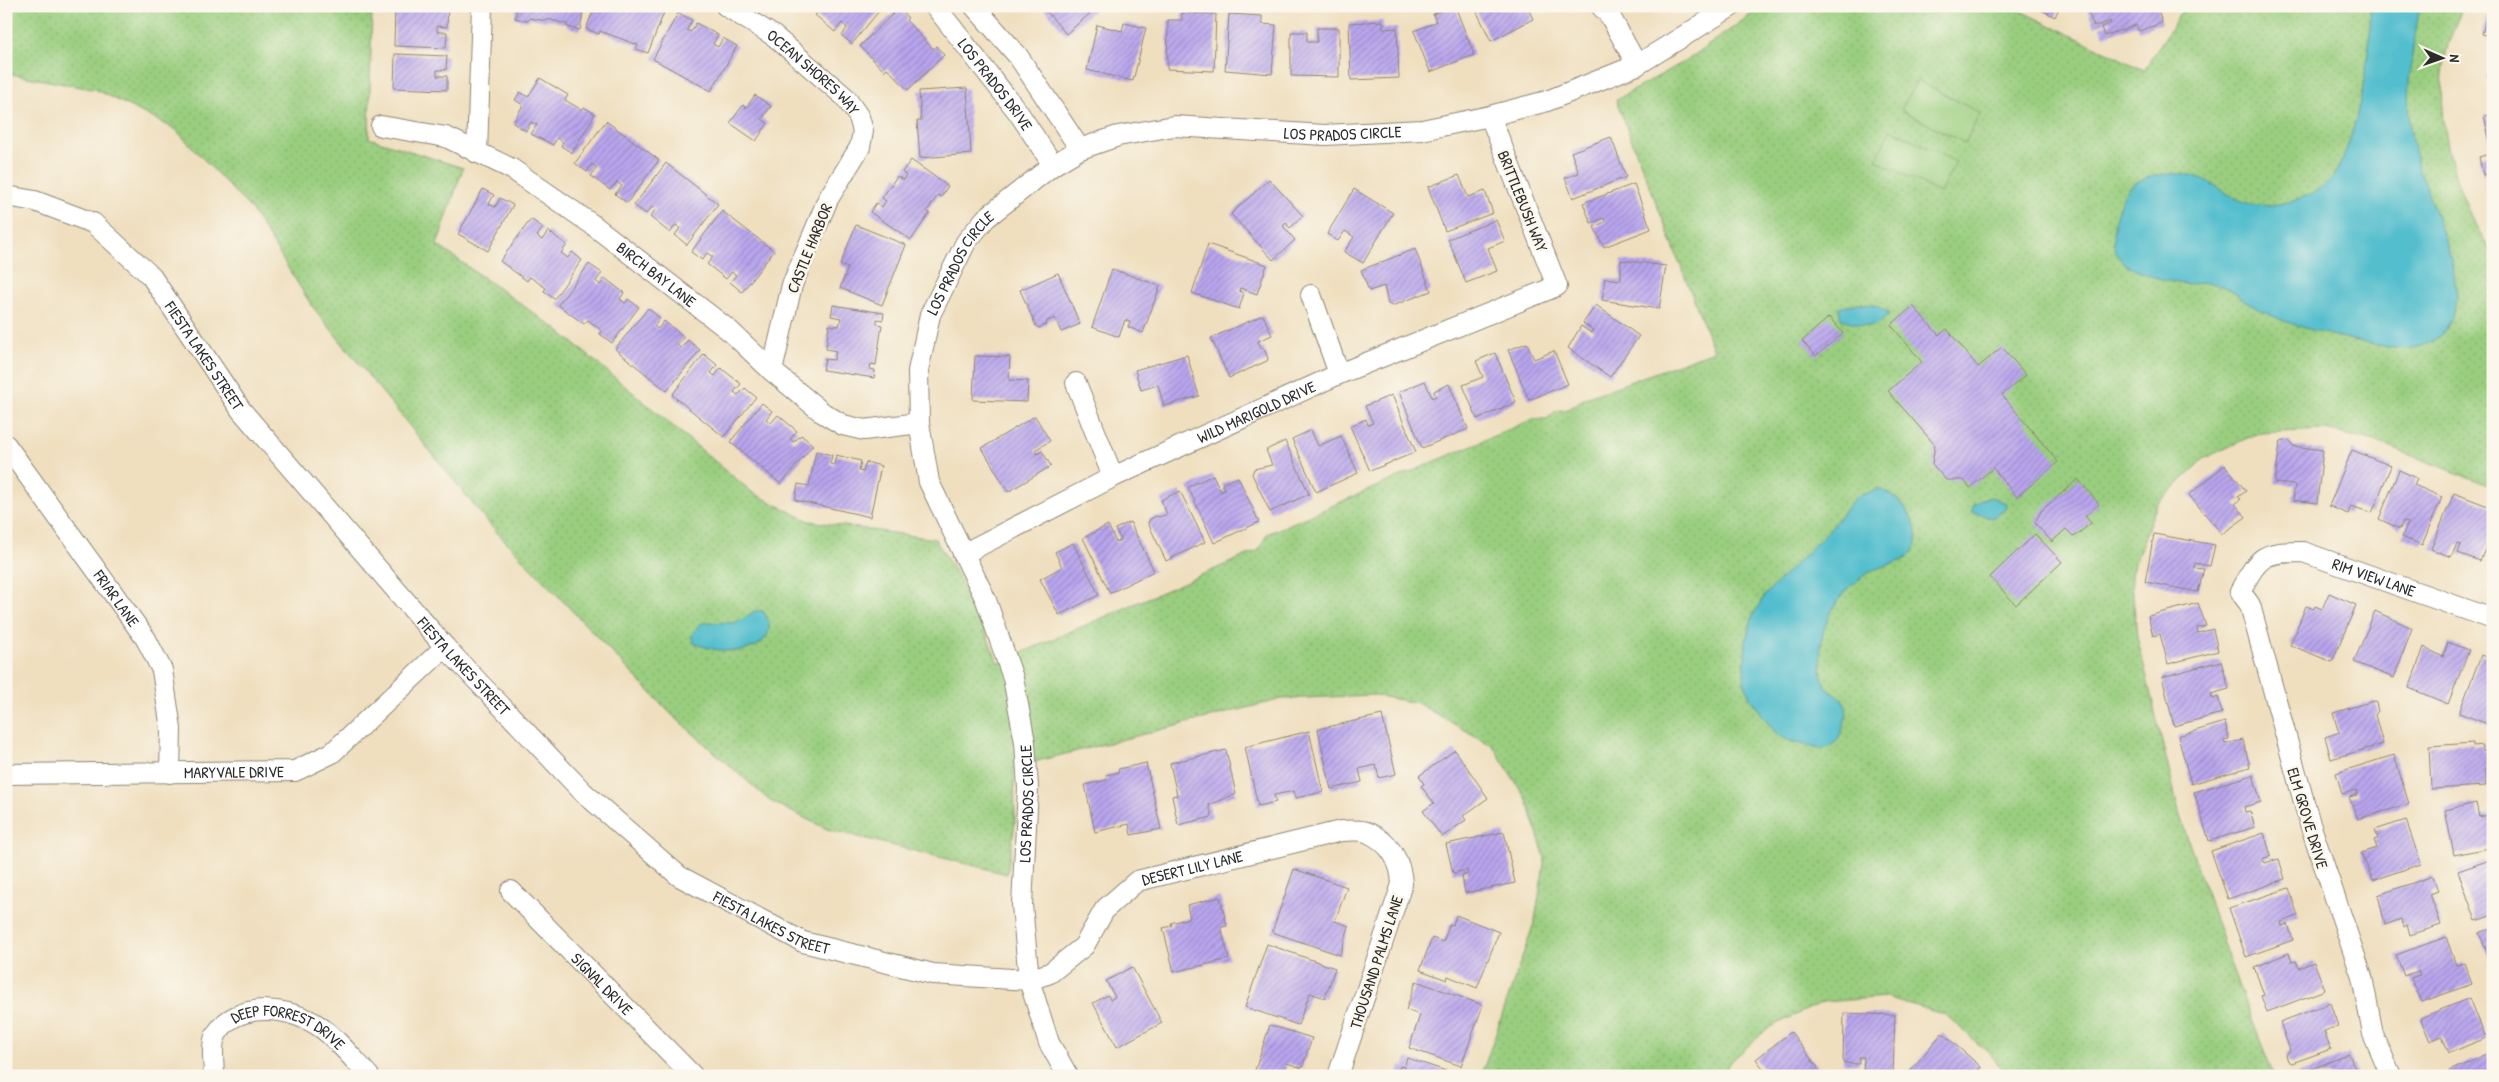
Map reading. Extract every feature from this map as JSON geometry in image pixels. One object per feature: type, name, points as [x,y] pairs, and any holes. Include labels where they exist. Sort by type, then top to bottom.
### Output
[{"type":"street","points":[[477,153],[482,6]]},
{"type":"street","name":"OCEAN SHORES WAY","points":[[726,6],[774,36],[845,97],[859,116],[863,131]]},
{"type":"street","name":"LOS PRADOS DRIVE","points":[[935,6],[1018,112],[1053,165]]},
{"type":"street","name":"LOS PRADOS DRIVE","points":[[974,6],[1018,56],[1080,149]]},
{"type":"street","points":[[1601,6],[1610,16],[1637,65]]},
{"type":"street","name":"LOS PRADOS CIRCLE","points":[[1068,1076],[1049,1043],[1029,980],[1022,905],[1028,788],[1025,742],[1013,678],[986,600],[928,482],[919,424],[918,371],[930,315],[966,242],[986,218],[1053,165],[1080,149],[1118,136],[1174,126],[1325,135],[1422,130],[1490,116],[1547,101],[1637,65],[1732,6]]},
{"type":"street","name":"BRITTLEBUSH WAY","points":[[1490,116],[1557,286]]},
{"type":"street","name":"BIRCH BAY LANE","points":[[381,126],[446,137],[512,169],[593,226],[730,331],[772,371],[823,413],[843,425],[864,430],[919,424]]},
{"type":"street","name":"CASTLE HARBOR","points":[[772,371],[792,285],[828,199],[860,147],[863,131]]},
{"type":"street","name":"FIESTA LAKES STREET","points":[[6,196],[36,201],[94,223],[151,276],[241,410],[445,647],[583,792],[679,876],[803,942],[932,974],[1029,980]]},
{"type":"street","name":"WILD MARIGOLD DRIVE","points":[[963,554],[1113,477],[1339,374],[1557,286]]},
{"type":"street","points":[[1311,295],[1339,374]]},
{"type":"street","points":[[1076,383],[1113,477]]},
{"type":"street","name":"FRIAR LANE","points":[[6,445],[146,639],[162,670],[171,729],[170,773]]},
{"type":"street","name":"RIM VIEW LANE","points":[[2256,562],[2275,552],[2303,552],[2493,619]]},
{"type":"street","name":"ELM GROVE DRIVE","points":[[2256,562],[2240,591],[2250,605],[2278,714],[2310,824],[2362,977],[2373,1034],[2391,1076]]},
{"type":"street","name":"MARYVALE DRIVE","points":[[6,774],[295,771],[332,753],[445,647]]},
{"type":"street","name":"DESERT LILY LANE","points":[[1029,980],[1050,973],[1084,946],[1105,908],[1137,881],[1340,831],[1367,832],[1391,848]]},
{"type":"street","name":"THOUSAND PALMS LANE","points":[[1338,1076],[1402,884],[1401,870],[1391,848]]},
{"type":"street","name":"SIGNAL DRIVE","points":[[511,891],[693,1076]]},
{"type":"street","name":"DEEP FORREST DRIVE","points":[[214,1076],[214,1039],[224,1023],[241,1012],[261,1010],[303,1016],[324,1029],[369,1076]]},
{"type":"green space","points":[[6,6],[372,6],[369,138],[463,168],[437,245],[559,331],[753,493],[809,521],[935,539],[973,601],[998,663],[1259,550],[1267,534],[1533,419],[1547,419],[1556,411],[1568,409],[1585,398],[1714,351],[1616,100],[1689,59],[1756,11],[1753,6],[2010,6],[2144,70],[2185,6],[2463,6],[2448,45],[2443,69],[2442,96],[2444,124],[2457,181],[2467,208],[2479,232],[2493,252],[2493,487],[2371,440],[2325,430],[2258,433],[2205,458],[2157,504],[2131,573],[2137,637],[2180,816],[2232,969],[2274,1076],[2005,1076],[1993,1057],[1946,1015],[1886,997],[1823,1002],[1768,1028],[1728,1064],[1724,1076],[1481,1076],[1535,920],[1545,858],[1527,800],[1493,746],[1417,703],[1373,695],[1282,699],[1014,767],[1015,823],[1007,874],[827,829],[770,801],[671,714],[491,526],[312,306],[251,209],[175,129],[97,90],[6,73]]},
{"type":"green space","points":[[1917,80],[1980,113],[1965,143],[1901,110]]},
{"type":"green space","points":[[1891,129],[1956,162],[1940,193],[1876,160]]},
{"type":"water","points":[[2370,6],[2420,6],[2410,75],[2408,102],[2410,128],[2417,162],[2449,252],[2456,300],[2451,320],[2438,337],[2424,345],[2401,349],[2332,335],[2274,317],[2221,286],[2208,283],[2186,284],[2173,282],[2146,274],[2126,265],[2118,255],[2113,235],[2120,205],[2128,190],[2136,182],[2158,175],[2185,174],[2202,178],[2238,200],[2260,205],[2271,205],[2295,200],[2318,190],[2327,183],[2334,175],[2350,140],[2362,93],[2369,45]]},
{"type":"water","points":[[1858,303],[1877,306],[1889,313],[1878,324],[1867,326],[1841,319],[1839,308]]},
{"type":"water","points":[[1878,489],[1896,498],[1910,515],[1916,535],[1915,545],[1908,557],[1870,572],[1858,580],[1839,600],[1826,623],[1822,636],[1822,677],[1828,689],[1844,700],[1847,713],[1838,740],[1829,747],[1819,749],[1787,740],[1775,732],[1750,698],[1744,681],[1746,639],[1753,615],[1765,595],[1827,532],[1856,497]]},
{"type":"water","points":[[1991,497],[2006,503],[2005,510],[1992,518],[1972,512],[1972,506]]},
{"type":"water","points":[[754,611],[763,611],[768,620],[769,628],[763,640],[750,649],[733,651],[714,649],[695,644],[691,636],[699,625],[706,622],[733,623],[744,619]]},
{"type":"building","points":[[395,6],[448,6],[447,27],[437,26],[437,32],[447,32],[446,48],[394,46]]},
{"type":"building","points":[[517,6],[584,6],[580,30],[567,27],[567,24],[547,19],[547,21],[529,18],[528,21],[515,18]]},
{"type":"building","points":[[595,6],[643,6],[650,9],[651,6],[655,6],[665,10],[648,53],[636,49],[638,45],[600,31],[599,34],[586,29]]},
{"type":"building","points":[[805,6],[817,6],[812,12]]},
{"type":"building","points":[[820,6],[883,6],[852,44],[842,36],[847,28],[842,23],[835,32],[815,15],[822,8]]},
{"type":"building","points":[[1042,6],[1092,6],[1095,9],[1066,34]]},
{"type":"building","points":[[1455,6],[1474,55],[1430,72],[1414,31],[1436,22],[1433,14]]},
{"type":"building","points":[[1474,6],[1527,6],[1533,19],[1491,41]]},
{"type":"building","points":[[2034,6],[2060,6],[2055,17]]},
{"type":"building","points":[[2086,6],[2157,6],[2162,23],[2139,31],[2136,25],[2104,36],[2101,27],[2111,23],[2110,21],[2094,27]]},
{"type":"building","points":[[899,8],[908,18],[906,20],[933,49],[936,46],[944,55],[908,90],[887,68],[884,71],[860,46]]},
{"type":"building","points":[[678,13],[692,20],[687,30],[691,32],[696,23],[718,35],[713,44],[718,47],[723,38],[737,46],[711,91],[653,59]]},
{"type":"building","points":[[1182,13],[1216,14],[1214,71],[1167,69],[1168,20],[1182,20]]},
{"type":"building","points":[[1229,14],[1262,16],[1262,24],[1276,25],[1272,74],[1225,70]]},
{"type":"building","points":[[2487,16],[2493,18],[2493,37],[2482,34]]},
{"type":"building","points":[[1383,21],[1383,29],[1397,28],[1399,78],[1351,80],[1349,23]]},
{"type":"building","points":[[1124,23],[1146,28],[1133,81],[1087,70],[1097,25],[1122,31]]},
{"type":"building","points":[[1317,28],[1339,28],[1339,77],[1291,76],[1291,32],[1307,32],[1307,42],[1317,42]]},
{"type":"building","points":[[395,54],[447,56],[446,70],[437,70],[437,76],[447,76],[447,90],[394,88]]},
{"type":"building","points":[[2493,57],[2493,77],[2487,76]]},
{"type":"building","points":[[540,78],[568,95],[565,100],[582,110],[584,107],[595,114],[572,153],[561,146],[563,142],[557,138],[553,145],[531,134],[537,125],[531,122],[526,131],[513,123],[523,105],[515,100],[520,92],[528,97]]},
{"type":"building","points":[[967,88],[971,154],[920,158],[917,121],[921,121],[919,91]]},
{"type":"building","points":[[755,95],[771,106],[762,119],[768,123],[756,141],[730,123],[743,105],[746,108]]},
{"type":"building","points":[[2493,114],[2493,150],[2492,150],[2484,116]]},
{"type":"building","points":[[606,121],[659,160],[627,203],[615,194],[622,186],[617,182],[610,190],[591,176],[597,168],[592,164],[587,172],[575,163]]},
{"type":"building","points":[[1611,137],[1626,177],[1573,198],[1565,178],[1579,173],[1571,152]]},
{"type":"building","points":[[2493,153],[2493,172],[2483,175],[2479,157]]},
{"type":"building","points":[[911,160],[948,186],[941,197],[938,195],[927,211],[930,213],[911,240],[870,212],[876,203],[882,207],[886,201],[882,198],[897,176],[903,180],[906,175],[902,172]]},
{"type":"building","points":[[666,163],[718,204],[687,245],[675,235],[680,228],[676,225],[670,233],[650,217],[656,209],[652,207],[646,214],[634,205]]},
{"type":"building","points":[[1459,175],[1468,197],[1485,191],[1493,213],[1445,231],[1428,187]]},
{"type":"building","points":[[1269,179],[1303,216],[1290,228],[1286,223],[1283,226],[1295,240],[1273,260],[1231,214]]},
{"type":"building","points":[[1634,184],[1651,229],[1604,247],[1594,227],[1605,222],[1604,218],[1591,223],[1583,203]]},
{"type":"building","points":[[483,189],[494,195],[489,204],[495,207],[500,198],[513,205],[488,251],[458,234]]},
{"type":"building","points":[[1354,189],[1393,213],[1363,263],[1344,252],[1354,237],[1345,231],[1338,241],[1327,234]]},
{"type":"building","points":[[722,211],[774,251],[742,292],[730,282],[736,275],[732,272],[726,279],[707,264],[713,257],[707,253],[702,260],[691,252]]},
{"type":"building","points":[[531,219],[543,228],[537,236],[542,240],[548,231],[567,245],[561,253],[568,258],[572,252],[582,260],[554,299],[544,291],[546,288],[530,277],[527,281],[500,261]]},
{"type":"building","points":[[1496,220],[1505,241],[1488,248],[1497,271],[1466,283],[1448,239]]},
{"type":"building","points":[[856,225],[906,245],[882,305],[840,288],[848,268],[840,265]]},
{"type":"building","points":[[1208,244],[1267,265],[1257,294],[1240,288],[1239,291],[1244,293],[1239,309],[1192,293]]},
{"type":"building","points":[[1415,249],[1431,291],[1392,306],[1388,304],[1384,286],[1369,291],[1361,270]]},
{"type":"building","points":[[1621,260],[1666,266],[1659,309],[1602,300],[1605,278],[1621,280]]},
{"type":"building","points":[[589,264],[602,273],[596,281],[600,285],[605,278],[624,293],[620,299],[625,303],[628,299],[639,307],[612,343],[600,334],[602,331],[588,320],[584,324],[558,305]]},
{"type":"building","points":[[1112,269],[1160,286],[1143,333],[1128,327],[1130,322],[1125,320],[1119,337],[1092,327]]},
{"type":"building","points":[[1058,273],[1080,324],[1061,332],[1055,318],[1047,321],[1046,325],[1039,328],[1036,326],[1020,290]]},
{"type":"building","points":[[833,305],[884,313],[883,320],[877,319],[877,324],[882,325],[876,365],[871,364],[870,369],[875,370],[874,378],[823,370],[825,359],[834,360],[836,351],[826,349],[829,325],[839,326],[841,318],[831,316]]},
{"type":"building","points":[[1596,305],[1639,336],[1610,377],[1568,348],[1581,326],[1591,333],[1593,330],[1583,323]]},
{"type":"building","points":[[1913,306],[1939,335],[1947,329],[1978,367],[2002,347],[2026,375],[2002,395],[2058,462],[2017,497],[1993,468],[1970,488],[1964,480],[1946,480],[1932,464],[1935,445],[1888,391],[1922,362],[1891,325]]},
{"type":"building","points":[[648,308],[660,318],[654,326],[658,329],[664,321],[684,337],[677,345],[681,348],[688,340],[700,350],[667,391],[615,349]]},
{"type":"building","points":[[1263,315],[1272,335],[1258,341],[1261,348],[1264,349],[1268,358],[1267,361],[1229,378],[1211,338]]},
{"type":"building","points":[[1829,317],[1843,333],[1816,356],[1802,341]]},
{"type":"building","points":[[1527,343],[1534,359],[1554,351],[1568,384],[1529,400],[1508,350]]},
{"type":"building","points":[[1495,353],[1516,402],[1477,419],[1463,385],[1483,377],[1476,361]]},
{"type":"building","points":[[704,354],[717,365],[711,373],[715,376],[721,368],[741,384],[734,392],[738,395],[745,388],[756,397],[724,437],[672,395]]},
{"type":"building","points":[[1187,355],[1199,396],[1164,406],[1158,385],[1141,390],[1135,370]]},
{"type":"building","points":[[975,356],[1010,357],[1009,380],[1028,381],[1027,402],[973,400]]},
{"type":"building","points":[[1425,381],[1432,398],[1436,396],[1434,391],[1449,384],[1468,429],[1422,448],[1399,392]]},
{"type":"building","points":[[1392,395],[1416,452],[1370,471],[1350,426],[1366,419],[1368,425],[1373,423],[1365,406]]},
{"type":"building","points":[[762,403],[772,411],[766,419],[771,423],[778,415],[797,431],[790,439],[794,442],[801,435],[813,445],[781,484],[730,442]]},
{"type":"building","points":[[1035,416],[1050,441],[1035,450],[1037,454],[1042,451],[1051,466],[1008,492],[982,448]]},
{"type":"building","points":[[1311,430],[1318,446],[1341,436],[1358,473],[1316,492],[1292,439]]},
{"type":"building","points":[[2283,440],[2290,441],[2293,446],[2323,450],[2317,503],[2293,500],[2295,485],[2275,483],[2280,442]]},
{"type":"building","points":[[1285,441],[1309,494],[1270,512],[1252,474],[1254,469],[1272,465],[1266,450]]},
{"type":"building","points":[[2352,450],[2391,466],[2372,513],[2351,506],[2348,514],[2329,506]]},
{"type":"building","points":[[816,451],[832,455],[830,464],[834,465],[836,455],[861,461],[859,471],[863,472],[866,462],[881,466],[870,517],[795,500],[798,484],[809,486]]},
{"type":"building","points":[[2225,465],[2246,491],[2238,497],[2241,499],[2235,504],[2246,517],[2222,534],[2189,495]]},
{"type":"building","points":[[2399,470],[2417,478],[2414,485],[2442,497],[2422,545],[2402,537],[2408,523],[2403,521],[2400,529],[2379,519]]},
{"type":"building","points":[[1213,475],[1221,492],[1225,490],[1222,484],[1238,477],[1259,522],[1214,543],[1188,487]]},
{"type":"building","points":[[2078,479],[2099,504],[2085,516],[2091,523],[2074,537],[2066,529],[2052,542],[2035,523],[2041,511]]},
{"type":"building","points":[[1180,491],[1205,542],[1166,561],[1148,523],[1150,519],[1156,516],[1160,517],[1167,514],[1161,500]]},
{"type":"building","points":[[2454,493],[2493,508],[2493,531],[2480,561],[2458,553],[2461,545],[2457,544],[2451,557],[2431,549]]},
{"type":"building","points":[[1130,522],[1154,571],[1110,593],[1083,538],[1108,525],[1116,542],[1121,540],[1115,529]]},
{"type":"building","points":[[2035,534],[2062,562],[2016,605],[1990,577]]},
{"type":"building","points":[[2154,534],[2215,545],[2210,566],[2195,563],[2194,568],[2204,569],[2198,592],[2145,582]]},
{"type":"building","points":[[1073,543],[1099,595],[1059,615],[1040,579],[1062,567],[1055,552]]},
{"type":"building","points":[[2329,593],[2356,605],[2332,662],[2290,645],[2306,606],[2314,609],[2315,606],[2322,609]]},
{"type":"building","points":[[2198,603],[2206,626],[2197,628],[2198,633],[2213,629],[2218,651],[2168,664],[2160,634],[2153,636],[2148,616]]},
{"type":"building","points":[[2375,611],[2412,628],[2394,678],[2354,662]]},
{"type":"building","points":[[2448,642],[2469,650],[2448,704],[2409,688],[2424,647],[2443,657]]},
{"type":"building","points":[[2481,655],[2493,660],[2493,726],[2459,713]]},
{"type":"building","points":[[2221,661],[2229,689],[2211,694],[2213,699],[2218,697],[2222,713],[2174,726],[2162,677]]},
{"type":"building","points":[[2373,701],[2376,703],[2378,711],[2375,715],[2383,744],[2331,759],[2325,737],[2340,732],[2333,713]]},
{"type":"building","points":[[1382,715],[1396,774],[1379,778],[1376,765],[1359,769],[1362,782],[1331,789],[1318,729]]},
{"type":"building","points":[[2225,722],[2229,739],[2224,740],[2225,744],[2243,740],[2250,767],[2191,784],[2178,736]]},
{"type":"building","points":[[1309,731],[1323,792],[1296,798],[1294,791],[1274,795],[1276,802],[1258,806],[1245,747]]},
{"type":"building","points":[[2473,743],[2473,746],[2482,745],[2482,751],[2486,751],[2486,786],[2431,789],[2429,746]]},
{"type":"building","points":[[1226,750],[1236,794],[1209,805],[1212,817],[1178,825],[1172,796],[1177,795],[1170,763]]},
{"type":"building","points":[[1455,750],[1488,798],[1463,816],[1466,820],[1442,837],[1423,811],[1434,803],[1421,786],[1424,784],[1419,776]]},
{"type":"building","points":[[2394,755],[2409,804],[2358,819],[2349,797],[2358,795],[2357,790],[2342,794],[2336,773]]},
{"type":"building","points":[[1146,763],[1161,829],[1131,835],[1129,824],[1095,832],[1085,785],[1107,780],[1106,775],[1119,772],[1118,769]]},
{"type":"building","points":[[2253,775],[2261,802],[2244,807],[2245,812],[2250,811],[2255,827],[2209,841],[2194,792]]},
{"type":"building","points":[[2476,803],[2479,817],[2493,814],[2493,847],[2454,855],[2445,810]]},
{"type":"building","points":[[2406,820],[2421,864],[2373,880],[2361,853],[2377,848],[2374,840],[2378,839],[2375,830]]},
{"type":"building","points":[[1504,832],[1515,883],[1465,893],[1462,876],[1468,874],[1467,870],[1453,873],[1446,844]]},
{"type":"building","points":[[2264,833],[2271,856],[2262,859],[2264,863],[2279,859],[2285,879],[2228,899],[2211,851]]},
{"type":"building","points":[[2493,859],[2493,915],[2476,921],[2458,871]]},
{"type":"building","points":[[1294,869],[1347,887],[1335,921],[1349,926],[1340,955],[1272,932]]},
{"type":"building","points":[[2433,876],[2438,891],[2430,894],[2441,925],[2410,935],[2407,925],[2404,927],[2401,919],[2385,925],[2378,895]]},
{"type":"building","points":[[2289,888],[2298,916],[2281,922],[2282,926],[2288,924],[2293,940],[2246,957],[2229,908]]},
{"type":"building","points":[[1220,897],[1227,926],[1221,927],[1229,959],[1174,972],[1163,928],[1172,926],[1171,923],[1190,918],[1187,905]]},
{"type":"building","points":[[1456,915],[1499,932],[1477,988],[1448,976],[1447,980],[1420,970],[1432,938],[1443,942],[1450,924],[1453,925]]},
{"type":"building","points":[[2493,927],[2493,967],[2479,933]]},
{"type":"building","points":[[2446,937],[2456,965],[2464,963],[2472,984],[2422,1002],[2411,978],[2420,975],[2418,971],[2404,976],[2396,955]]},
{"type":"building","points":[[1267,944],[1335,968],[1325,998],[1310,993],[1298,1025],[1245,1007]]},
{"type":"building","points":[[2289,953],[2292,962],[2296,961],[2299,968],[2314,962],[2325,990],[2267,1012],[2261,996],[2264,995],[2254,967]]},
{"type":"building","points":[[1132,967],[1162,1023],[1117,1047],[1093,1003],[1108,995],[1110,1000],[1115,997],[1106,981]]},
{"type":"building","points":[[1416,981],[1483,1005],[1461,1066],[1409,1048],[1420,1015],[1406,1010]]},
{"type":"building","points":[[2470,998],[2486,1038],[2449,1053],[2442,1036],[2430,1041],[2420,1018]]},
{"type":"building","points":[[2330,1003],[2338,1026],[2324,1031],[2331,1049],[2292,1063],[2288,1061],[2286,1055],[2290,1050],[2280,1022]]},
{"type":"building","points":[[1844,1013],[1895,1015],[1893,1076],[1863,1075],[1864,1057],[1859,1057],[1859,1064],[1843,1063]]},
{"type":"building","points":[[1270,1025],[1312,1038],[1302,1068],[1287,1063],[1283,1076],[1253,1076]]},
{"type":"building","points":[[1791,1032],[1818,1068],[1808,1076],[1769,1076],[1756,1059]]},
{"type":"building","points":[[1942,1033],[1981,1067],[1973,1076],[1906,1076]]},
{"type":"building","points":[[2493,1052],[2493,1076],[2451,1076],[2449,1071]]},
{"type":"building","points":[[2349,1054],[2358,1076],[2295,1076]]},
{"type":"building","points":[[1407,1058],[1449,1072],[1448,1076],[1397,1076],[1400,1066],[1404,1067]]}]
